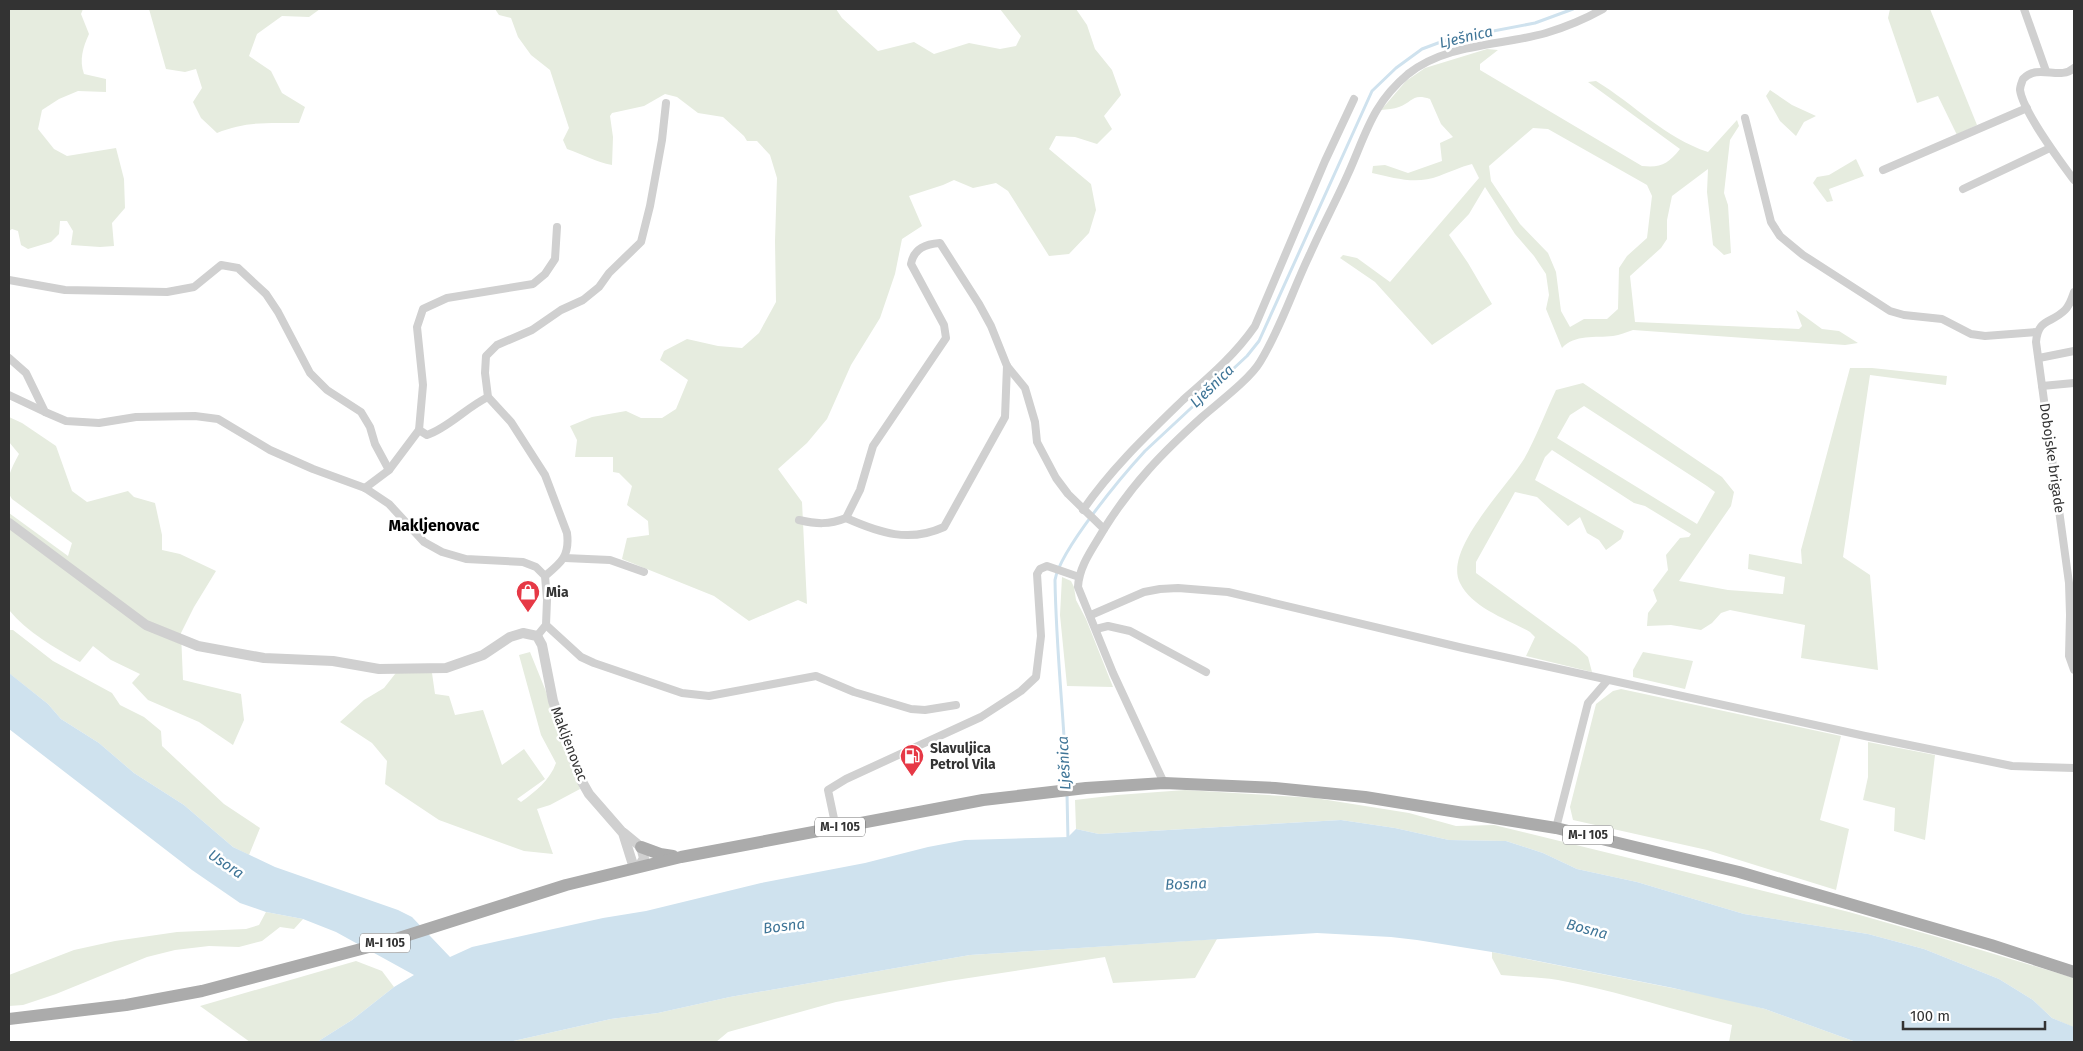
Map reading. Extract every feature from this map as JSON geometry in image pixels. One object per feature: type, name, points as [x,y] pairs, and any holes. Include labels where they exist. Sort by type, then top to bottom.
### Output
[{"type":"main road","name":"M-I 105","points":[[9,1019],[126,1005],[202,991],[380,944],[566,885],[680,857],[973,802],[1086,788],[1164,783],[1275,788],[1366,797],[1556,828],[1739,872],[1991,944],[2074,972]]},
{"type":"main road","points":[[641,847],[660,854],[680,857]]},
{"type":"street","points":[[1164,783],[1114,673],[1091,615],[1082,601],[1078,587],[1078,577],[1086,559],[1124,498],[1157,458],[1259,364],[1275,334],[1309,254],[1348,174],[1366,128],[1389,92],[1409,73],[1428,61],[1472,47],[1546,33],[1584,19],[1603,9]]},
{"type":"street","points":[[2024,9],[2046,71]]},
{"type":"street","points":[[2074,68],[2066,73],[2034,72],[2023,79],[2020,91],[2027,108],[2050,148],[2074,180]]},
{"type":"street","points":[[1084,511],[1117,466],[1145,436],[1241,346],[1255,326],[1325,161],[1354,99]]},
{"type":"street","points":[[545,576],[565,558],[568,542],[567,533],[545,475],[511,422],[488,397],[485,372],[486,356],[497,345],[532,330],[561,310],[583,300],[599,287],[609,273],[641,242],[650,206],[662,140],[666,103]]},
{"type":"street","points":[[1883,170],[2027,108]]},
{"type":"street","points":[[1745,118],[1772,222],[1780,236],[1803,255],[1878,304],[1897,313],[1942,319],[1971,334],[1985,336],[2037,332],[2045,322],[2064,311],[2074,292]]},
{"type":"street","points":[[1963,189],[2050,148]]},
{"type":"street","points":[[365,488],[389,470],[419,430],[423,385],[417,327],[423,309],[447,298],[534,284],[546,274],[555,259],[558,227]]},
{"type":"street","points":[[799,520],[817,524],[834,523],[846,518],[860,490],[873,446],[946,338],[944,325],[911,264],[912,255],[920,248],[928,244],[940,243],[951,256],[991,326],[1007,366],[1024,388],[1035,422],[1037,442],[1046,460],[1068,494],[1104,529]]},
{"type":"street","points":[[9,280],[65,290],[166,292],[194,287],[221,265],[238,268],[270,300],[310,374],[327,390],[361,412],[370,427],[375,444],[389,470]]},
{"type":"street","name":"Dobojske brigade","points":[[2037,332],[2036,342],[2069,583],[2069,656],[2074,670]]},
{"type":"street","points":[[2039,358],[2074,351]]},
{"type":"street","points":[[9,358],[26,373],[45,412]]},
{"type":"street","points":[[846,518],[872,529],[908,536],[931,532],[944,527],[1006,417],[1007,366]]},
{"type":"street","points":[[2042,386],[2074,383]]},
{"type":"street","points":[[9,395],[66,421],[99,423],[136,417],[195,416],[218,419],[270,450],[313,469],[365,488],[389,504],[424,542],[442,552],[466,559],[523,562],[536,566],[545,576],[547,600],[546,625],[537,636],[523,633],[510,637],[483,655],[446,668],[379,669],[333,661],[264,658],[198,646],[146,625],[9,523]]},
{"type":"street","points":[[419,430],[428,434],[438,431],[466,409],[488,397]]},
{"type":"street","points":[[565,558],[610,560],[644,572]]},
{"type":"street","points":[[836,828],[828,790],[846,779],[981,718],[1021,691],[1036,677],[1041,636],[1037,574],[1040,569],[1047,566],[1078,577]]},
{"type":"street","points":[[1091,615],[1144,592],[1160,589],[1178,588],[1228,592],[1608,681],[2012,766],[2074,768]]},
{"type":"street","points":[[546,625],[580,657],[594,664],[682,693],[709,696],[816,676],[854,692],[911,709],[925,710],[956,705]]},
{"type":"street","points":[[1096,629],[1108,626],[1130,631],[1206,672]]},
{"type":"street","name":"Makljenovac","points":[[537,636],[542,645],[552,701],[581,780],[589,794],[623,832],[637,867]]},
{"type":"street","points":[[1556,828],[1588,703],[1608,681]]},
{"type":"street","points":[[623,832],[641,847],[644,858],[637,867]]},
{"type":"shaded area","points":[[9,9],[83,9],[81,14],[89,34],[82,54],[84,74],[106,79],[106,92],[78,91],[59,99],[42,110],[38,129],[54,149],[67,156],[116,148],[124,179],[125,208],[112,223],[114,246],[71,245],[73,231],[67,221],[60,221],[59,234],[51,242],[28,249],[21,245],[18,231],[12,229],[9,231]]},
{"type":"shaded area","points":[[149,9],[320,9],[309,17],[282,16],[257,34],[249,56],[271,71],[282,93],[305,107],[299,123],[268,123],[238,126],[217,133],[201,118],[193,102],[202,88],[196,69],[185,72],[166,69]]},
{"type":"shaded area","points":[[495,9],[836,9],[842,18],[878,51],[914,42],[934,54],[969,43],[1000,49],[1016,46],[1021,36],[1000,9],[1076,9],[1087,25],[1095,49],[1112,70],[1121,95],[1104,116],[1112,129],[1097,144],[1075,137],[1056,136],[1049,149],[1091,184],[1096,210],[1089,233],[1069,254],[1049,256],[1008,191],[996,183],[973,188],[954,180],[909,196],[922,226],[902,239],[895,274],[880,318],[851,365],[827,419],[807,443],[778,469],[802,502],[807,604],[798,600],[749,621],[714,596],[622,559],[627,538],[649,535],[648,521],[627,505],[632,486],[619,473],[613,472],[613,457],[575,457],[577,440],[570,426],[592,417],[626,411],[641,418],[662,418],[676,409],[688,380],[660,360],[664,351],[687,339],[718,346],[742,348],[759,333],[776,302],[777,178],[770,155],[757,141],[747,141],[723,117],[698,113],[677,97],[665,94],[644,106],[612,113],[610,116],[613,137],[612,165],[567,149],[563,140],[569,128],[550,70],[531,55],[518,37],[511,18],[499,15]]},
{"type":"shaded area","points":[[1890,9],[1930,9],[1977,125],[1957,135],[1938,96],[1917,103],[1888,18]]},
{"type":"shaded area","points":[[1487,49],[1498,50],[1480,64],[1480,70],[1642,166],[1664,164],[1680,149],[1588,82],[1596,81],[1678,138],[1708,152],[1737,120],[1739,126],[1730,140],[1724,193],[1728,205],[1731,253],[1724,255],[1713,245],[1707,192],[1708,169],[1672,196],[1667,220],[1667,239],[1661,248],[1630,276],[1635,322],[1799,329],[1802,326],[1796,310],[1822,329],[1839,331],[1858,343],[1845,345],[1633,330],[1613,336],[1573,340],[1562,348],[1546,309],[1549,295],[1546,274],[1534,256],[1515,234],[1485,187],[1469,214],[1449,235],[1492,304],[1432,345],[1375,282],[1340,258],[1343,255],[1357,258],[1390,282],[1479,178],[1472,164],[1422,180],[1397,179],[1372,173],[1373,166],[1385,165],[1408,173],[1442,161],[1440,143],[1453,137],[1441,124],[1430,99],[1420,97],[1393,109],[1381,110],[1406,81],[1425,68]],"holes":[[[1533,128],[1548,129],[1647,185],[1652,196],[1647,238],[1627,256],[1619,268],[1618,309],[1607,319],[1584,319],[1570,327],[1561,311],[1556,272],[1548,253],[1520,224],[1491,181],[1489,166]]]},
{"type":"shaded area","points":[[1770,90],[1792,105],[1816,116],[1804,122],[1796,136],[1780,121],[1766,96]]},
{"type":"shaded area","points":[[1856,159],[1864,176],[1829,189],[1833,201],[1827,202],[1813,183],[1817,177],[1829,175]]},
{"type":"shaded area","points":[[1850,368],[1872,368],[1947,376],[1946,385],[1870,375],[1843,557],[1870,575],[1878,670],[1801,658],[1805,625],[1730,610],[1721,613],[1712,623],[1701,630],[1671,625],[1647,626],[1648,613],[1657,601],[1653,590],[1668,570],[1666,555],[1680,538],[1689,537],[1691,534],[1645,506],[1634,503],[1552,450],[1545,457],[1535,480],[1624,531],[1621,539],[1606,550],[1599,540],[1587,533],[1580,517],[1568,526],[1537,497],[1515,492],[1476,562],[1476,573],[1576,646],[1588,657],[1592,672],[1526,656],[1535,637],[1530,632],[1481,606],[1466,592],[1460,583],[1457,569],[1460,554],[1468,537],[1479,519],[1524,459],[1556,390],[1583,383],[1722,477],[1734,492],[1731,506],[1679,581],[1728,590],[1783,594],[1785,577],[1748,569],[1749,554],[1802,564],[1801,550]],"holes":[[[1584,406],[1715,492],[1697,524],[1557,438],[1570,415]]]},
{"type":"shaded area","points":[[9,417],[22,423],[56,446],[72,491],[87,502],[128,491],[134,497],[155,503],[162,535],[162,550],[180,554],[216,571],[181,633],[183,680],[241,694],[244,720],[233,745],[199,722],[148,700],[132,683],[140,674],[111,660],[93,646],[80,662],[33,632],[9,610],[9,513],[68,556],[72,543],[12,499],[9,494],[9,476],[19,454],[9,442]]},
{"type":"shaded area","points":[[1062,577],[1071,581],[1074,587],[1076,600],[1086,619],[1113,687],[1067,686],[1060,615]]},
{"type":"shaded area","points":[[9,630],[13,630],[53,661],[112,693],[120,705],[144,717],[161,731],[162,746],[224,804],[260,828],[249,855],[233,847],[184,805],[134,773],[99,743],[61,719],[48,704],[10,674]]},
{"type":"shaded area","points":[[530,652],[580,789],[550,805],[537,809],[553,854],[524,851],[439,820],[385,784],[387,761],[372,743],[340,722],[364,700],[384,688],[399,669],[432,673],[435,694],[449,696],[455,715],[483,710],[502,765],[524,749],[545,779],[517,799],[521,802],[537,790],[546,780],[556,763],[541,735],[519,655]]},
{"type":"shaded area","points":[[1643,652],[1693,661],[1685,689],[1633,677],[1633,670]]},
{"type":"shaded area","points":[[1621,689],[1841,736],[1820,820],[1849,829],[1836,890],[1707,850],[1573,820],[1570,807],[1596,704],[1613,691]]},
{"type":"shaded area","points":[[1868,742],[1935,755],[1925,840],[1894,831],[1895,808],[1863,800],[1868,777]]},
{"type":"shaded area","points":[[1185,790],[1315,798],[1409,813],[1456,826],[1494,825],[1849,912],[2074,978],[2074,1024],[2073,1027],[2052,1018],[2033,1000],[1999,979],[1924,949],[1868,934],[1744,914],[1637,882],[1577,869],[1543,853],[1506,841],[1449,840],[1395,828],[1341,820],[1099,834],[1076,829],[1075,800]]},
{"type":"shaded area","points":[[266,912],[303,919],[294,929],[280,927],[262,941],[239,947],[209,946],[175,950],[147,957],[56,994],[23,1005],[9,1006],[9,975],[74,950],[115,941],[177,932],[246,929],[259,925]]},
{"type":"shaded area","points":[[1217,939],[1195,978],[1113,983],[1105,957],[949,981],[836,1002],[728,1032],[716,1042],[509,1042],[611,1019],[658,1013],[730,997],[970,955]]},
{"type":"shaded area","points":[[1492,952],[1722,998],[1765,1009],[1856,1042],[1729,1042],[1732,1025],[1580,984],[1551,979],[1501,975],[1492,958]]},
{"type":"shaded area","points":[[356,961],[382,971],[394,987],[352,1020],[317,1042],[250,1042],[200,1006]]},
{"type":"water","points":[[9,673],[48,704],[61,719],[99,743],[134,773],[184,805],[233,847],[275,867],[398,910],[412,917],[450,957],[472,947],[603,918],[646,911],[761,883],[865,863],[965,840],[1068,837],[1076,829],[1099,834],[1341,820],[1395,828],[1449,840],[1506,841],[1543,853],[1577,869],[1637,882],[1744,914],[1868,934],[1924,949],[1999,979],[2033,1000],[2052,1018],[2074,1027],[2074,1042],[1856,1042],[1765,1009],[1673,988],[1492,952],[1417,940],[1317,933],[970,955],[730,997],[658,1013],[611,1019],[509,1042],[317,1042],[352,1020],[394,987],[414,975],[336,932],[303,919],[266,912],[240,903],[192,870],[9,729]]},
{"type":"waterway","name":"Lješnica","points":[[1067,788],[1055,580],[1059,567],[1068,551],[1093,514],[1145,451],[1247,356],[1259,341],[1372,91],[1396,68],[1422,49],[1446,40],[1535,23],[1573,9]]},
{"type":"waterway","name":"Lješnica","points":[[1067,794],[1068,840]]},
{"type":"place","name":"Mia","points":[[528,613]]},
{"type":"place","name":"Slavuljica Petrol Vila","points":[[912,777]]},
{"type":"district","name":"Makljenovac","points":[[434,525]]},
{"type":"water label","name":"Usora","points":[[226,864]]},
{"type":"water label","name":"Bosna","points":[[1186,884]]},
{"type":"water label","name":"Bosna","points":[[784,926]]},
{"type":"water label","name":"Bosna","points":[[1587,929]]}]
